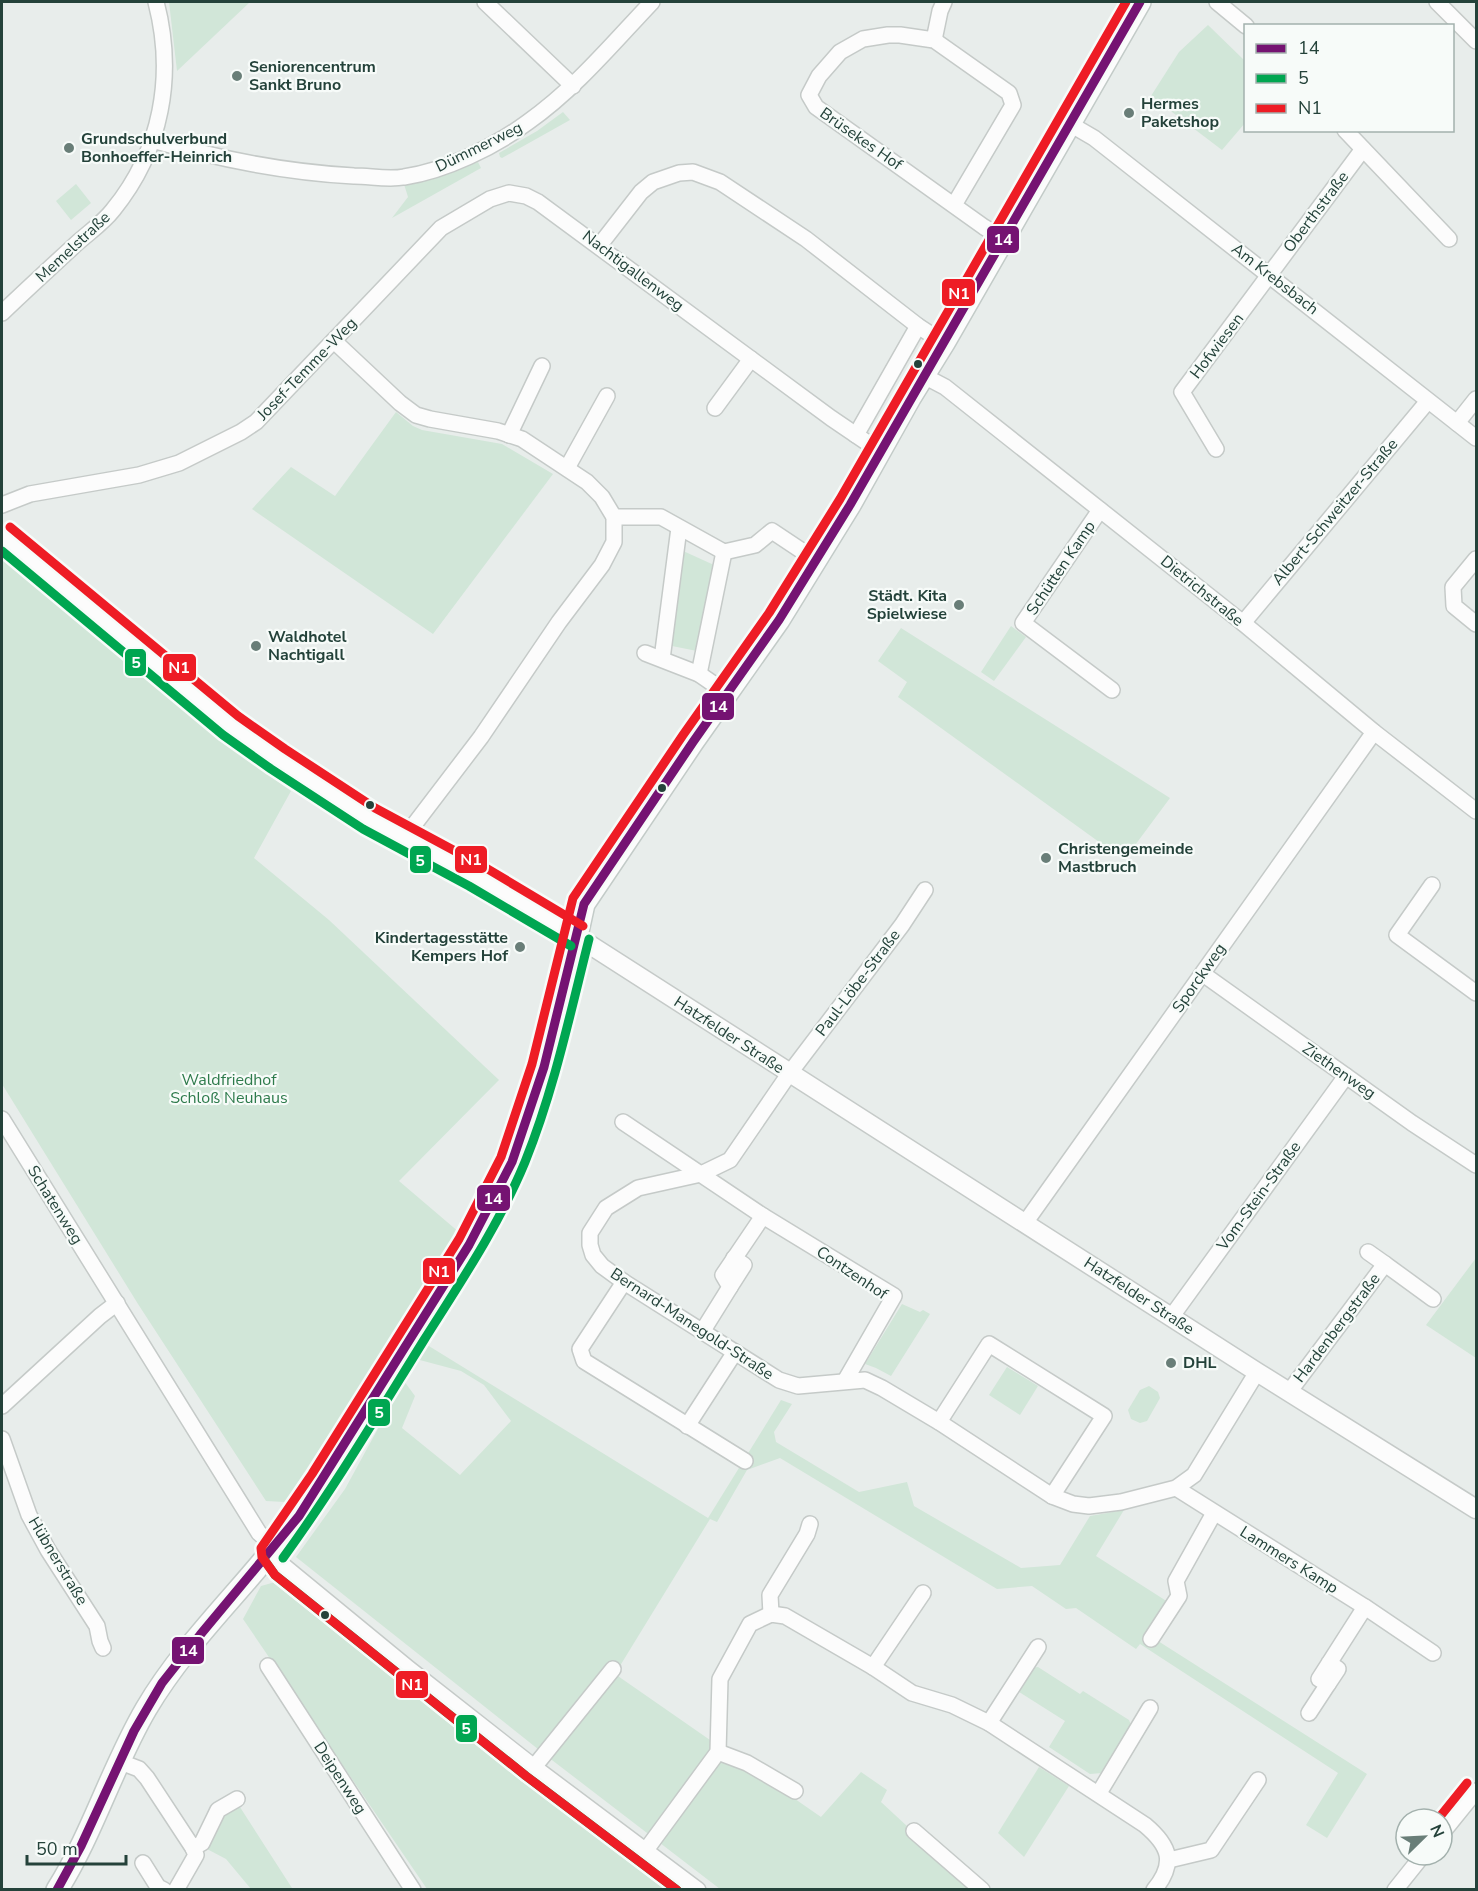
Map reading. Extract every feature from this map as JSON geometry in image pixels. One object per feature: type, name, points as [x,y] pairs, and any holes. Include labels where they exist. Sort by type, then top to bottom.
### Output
[{"type":"main road","points":[[57,1890],[79,1849],[118,1761],[146,1708],[173,1667],[273,1551],[316,1490],[471,1241],[498,1190],[519,1143],[544,1067],[584,904],[817,561],[1140,2]]},
{"type":"street","name":"Memelstraße","points":[[2,313],[113,211],[134,179],[161,114],[165,70],[160,18],[156,2]]},
{"type":"street","points":[[485,2],[573,86]]},
{"type":"street","name":"Dümmerweg","points":[[152,140],[208,156],[308,174],[402,178],[441,168],[514,132],[573,86],[652,2]]},
{"type":"street","points":[[934,40],[944,2]]},
{"type":"street","points":[[1217,2],[1244,25]]},
{"type":"street","points":[[1437,2],[1476,41]]},
{"type":"street","name":"Brüsekes Hof","points":[[954,205],[1013,105],[1009,93],[934,40],[888,35],[863,39],[840,52],[819,76],[808,95],[816,107],[954,205],[1004,238]]},
{"type":"street","name":"Am Krebsbach","points":[[1070,124],[1094,138],[1476,438]]},
{"type":"street","points":[[1347,132],[1449,239]]},
{"type":"street","name":"Oberthstraße","points":[[1270,275],[1363,149]]},
{"type":"street","points":[[599,246],[641,192],[653,182],[673,174],[693,172],[720,182],[806,239],[918,326],[944,343]]},
{"type":"street","name":"Nachtigallenweg","points":[[509,193],[526,196],[538,202],[881,452]]},
{"type":"street","name":"Josef-Temme-Weg","points":[[2,505],[30,494],[139,475],[179,463],[241,432],[256,422],[441,228],[490,199],[509,193]]},
{"type":"street","name":"Hofwiesen","points":[[1216,449],[1182,392],[1270,275]]},
{"type":"street","points":[[856,435],[918,326]]},
{"type":"street","points":[[334,341],[400,404],[416,415],[522,439],[587,482],[602,496],[614,517],[614,542],[602,565],[559,622],[481,736],[404,838]]},
{"type":"street","points":[[715,408],[751,359]]},
{"type":"street","points":[[509,435],[542,366]]},
{"type":"street","name":"Dietrichstraße","points":[[924,376],[945,387],[1243,623],[1374,732],[1476,812]]},
{"type":"street","points":[[567,468],[607,396]]},
{"type":"street","points":[[1457,423],[1476,399]]},
{"type":"street","name":"Albert-Schweitzer-Straße","points":[[1243,623],[1428,401]]},
{"type":"street","name":"Schütten Kamp","points":[[1100,510],[1023,623],[1112,690]]},
{"type":"street","points":[[614,517],[661,517],[724,552],[755,545],[772,531],[817,561]]},
{"type":"street","points":[[662,659],[679,528]]},
{"type":"street","name":"Hatzfelder Straße","points":[[2,536],[231,726],[334,797],[577,936],[789,1074],[1476,1509]]},
{"type":"street","points":[[699,674],[724,552]]},
{"type":"street","points":[[1476,559],[1453,587],[1454,606],[1476,624]]},
{"type":"street","points":[[645,653],[699,674],[728,694]]},
{"type":"street","name":"Sporckweg","points":[[1025,1223],[1374,732]]},
{"type":"street","points":[[1432,885],[1392,940],[1476,993]]},
{"type":"street","name":"Paul-Löbe-Straße","points":[[789,1074],[902,925],[925,890]]},
{"type":"street","name":"Ziethenweg","points":[[1203,974],[1476,1166]]},
{"type":"street","name":"Bernard-Manegold-Straße","points":[[789,1074],[730,1160],[701,1174],[638,1188],[606,1208],[590,1233],[593,1255],[602,1266],[779,1380],[798,1386],[823,1386],[845,1381],[865,1380],[939,1422],[1052,1496],[1074,1504],[1089,1506],[1121,1502],[1176,1488],[1186,1482],[1194,1475],[1257,1372]]},
{"type":"street","name":"Vom-Stein-Straße","points":[[1172,1316],[1346,1076]]},
{"type":"street","name":"Schatenweg","points":[[2,1119],[259,1533],[267,1540],[283,1566],[534,1767],[698,1890]]},
{"type":"street","points":[[623,1122],[701,1174]]},
{"type":"street","name":"Contzenhof","points":[[701,1174],[763,1216],[894,1296],[845,1381]]},
{"type":"street","points":[[702,1332],[730,1287],[723,1275],[763,1216]]},
{"type":"street","name":"Hardenbergstraße","points":[[1368,1252],[1434,1299]]},
{"type":"street","name":"Hardenbergstraße","points":[[1289,1392],[1385,1264]]},
{"type":"street","points":[[624,1282],[580,1349],[584,1361],[745,1461]]},
{"type":"street","points":[[2,1406],[117,1303]]},
{"type":"street","points":[[939,1422],[989,1344],[1104,1416],[1052,1496]]},
{"type":"street","points":[[687,1426],[735,1352]]},
{"type":"street","name":"Hübnerstraße","points":[[2,1439],[29,1515],[48,1550],[98,1626],[103,1648]]},
{"type":"street","name":"Lammers Kamp","points":[[1176,1488],[1365,1607],[1433,1653]]},
{"type":"street","points":[[1151,1639],[1179,1596],[1176,1581],[1214,1513]]},
{"type":"street","points":[[771,1614],[770,1595],[807,1534],[810,1524]]},
{"type":"street","points":[[873,1667],[923,1593]]},
{"type":"street","points":[[1309,1713],[1338,1669],[1329,1663],[1365,1607]]},
{"type":"street","points":[[646,1850],[718,1752],[720,1679],[750,1624],[771,1614],[784,1616],[873,1667],[912,1693],[952,1705],[989,1723],[1099,1793],[1160,1837],[1167,1849],[1169,1860],[1162,1879],[1154,1890]]},
{"type":"street","points":[[989,1723],[1038,1647]]},
{"type":"street","name":"Deipenweg","points":[[268,1665],[413,1890]]},
{"type":"street","points":[[534,1767],[613,1669]]},
{"type":"street","points":[[1099,1793],[1150,1708]]},
{"type":"street","points":[[718,1752],[747,1763],[795,1791]]},
{"type":"street","points":[[118,1761],[139,1769],[147,1778],[193,1848],[196,1855],[176,1890]]},
{"type":"street","points":[[1169,1860],[1211,1850],[1258,1780]]},
{"type":"street","points":[[1454,1818],[1476,1791]]},
{"type":"street","points":[[193,1848],[202,1843],[218,1810],[237,1800]]},
{"type":"street","points":[[914,1832],[982,1890]]},
{"type":"street","points":[[143,1863],[158,1887],[164,1890]]},
{"type":"street","points":[[1395,1890],[1414,1867]]},
{"type":"green space","points":[[169,2],[250,2],[177,71]]},
{"type":"green space","points":[[1208,25],[1244,60],[1244,124],[1222,150],[1151,96],[1179,52]]},
{"type":"green space","points":[[563,112],[570,120],[502,158],[500,157],[499,153],[537,131]]},
{"type":"green space","points":[[478,162],[481,168],[392,218],[408,197],[404,184]]},
{"type":"green space","points":[[76,184],[91,203],[71,220],[56,201]]},
{"type":"green space","points":[[396,412],[413,426],[422,430],[502,444],[553,474],[433,634],[252,509],[291,467],[335,496]]},
{"type":"green space","points":[[681,550],[714,565],[697,651],[667,645]]},
{"type":"green space","name":"Waldfriedhof Schloß Neuhaus","points":[[5,559],[218,739],[291,791],[254,858],[329,920],[499,1080],[399,1181],[460,1233],[285,1502],[266,1501],[138,1304],[2,1084],[2,562]]},
{"type":"green space","points":[[1011,626],[1026,637],[994,681],[981,672]]},
{"type":"green space","points":[[901,628],[1170,798],[1124,860],[898,697],[907,682],[878,661]]},
{"type":"green space","points":[[1476,1258],[1476,1358],[1426,1325]]},
{"type":"green space","points":[[902,1304],[930,1314],[891,1376],[865,1364]]},
{"type":"green space","points":[[424,1343],[708,1518],[781,1400],[792,1404],[774,1432],[776,1442],[859,1492],[907,1482],[914,1506],[1021,1568],[1060,1565],[1090,1516],[1124,1510],[1096,1556],[1168,1602],[1147,1634],[1367,1774],[1327,1838],[1306,1825],[1338,1773],[1140,1644],[1136,1649],[1076,1608],[1066,1609],[1032,1586],[997,1589],[780,1458],[747,1470],[717,1522],[710,1519],[615,1674],[821,1817],[861,1772],[887,1790],[881,1802],[975,1889],[720,1889],[548,1757],[296,1557],[345,1489],[404,1381],[415,1396],[402,1428],[460,1475],[511,1421],[484,1385],[461,1371],[416,1359]]},
{"type":"green space","points":[[1007,1367],[1038,1386],[1020,1415],[989,1395]]},
{"type":"green space","points":[[1149,1386],[1158,1392],[1160,1398],[1147,1421],[1140,1423],[1131,1419],[1128,1410],[1140,1390]]},
{"type":"green space","points":[[279,1581],[532,1783],[678,1889],[427,1889],[243,1619],[261,1586]]},
{"type":"green space","points":[[1038,1667],[1080,1694],[1083,1691],[1129,1720],[1131,1725],[1102,1773],[1090,1774],[1049,1747],[1065,1721],[1016,1690],[1031,1668]]},
{"type":"green space","points":[[1039,1767],[1069,1786],[1024,1857],[998,1833]]},
{"type":"green space","points":[[238,1804],[292,1888],[290,1890],[251,1889],[226,1859],[207,1849],[226,1811]]},
{"type":"transit line","name":"N1","points":[[677,1890],[526,1776],[275,1575],[262,1557],[261,1548],[312,1474],[459,1239],[501,1157],[532,1064],[573,898],[769,613],[840,499],[1126,2]]},
{"type":"transit line","name":"14","points":[[57,1890],[81,1846],[134,1731],[162,1683],[299,1516],[469,1245],[512,1162],[544,1067],[584,904],[693,742],[779,620],[850,505],[1140,2]]},
{"type":"transit line","name":"N1","points":[[10,527],[238,716],[285,749],[375,808],[481,865],[583,926]]},
{"type":"transit line","name":"5","points":[[2,551],[223,735],[271,769],[363,829],[469,886],[571,946]]},
{"type":"transit line","name":"5","points":[[283,1558],[338,1478],[465,1275],[515,1185],[553,1080],[589,939]]},
{"type":"transit line","name":"5","points":[[263,1558],[275,1575],[526,1776],[677,1890]]},
{"type":"transit line","name":"N1","points":[[1448,1807],[1467,1783]]},
{"type":"place","name":"Seniorencentrum Sankt Bruno","points":[[237,76]]},
{"type":"place","name":"Hermes Paketshop","points":[[1129,113]]},
{"type":"place","name":"Grundschulverbund Bonhoeffer-Heinrich","points":[[69,148]]},
{"type":"place","name":"Städt. Kita Spielwiese","points":[[959,605]]},
{"type":"place","name":"Waldhotel Nachtigall","points":[[256,646]]},
{"type":"place","name":"Christengemeinde Mastbruch","points":[[1046,858]]},
{"type":"place","name":"Kindertagesstätte Kempers Hof","points":[[520,947]]},
{"type":"place","name":"DHL","points":[[1171,1363]]}]
